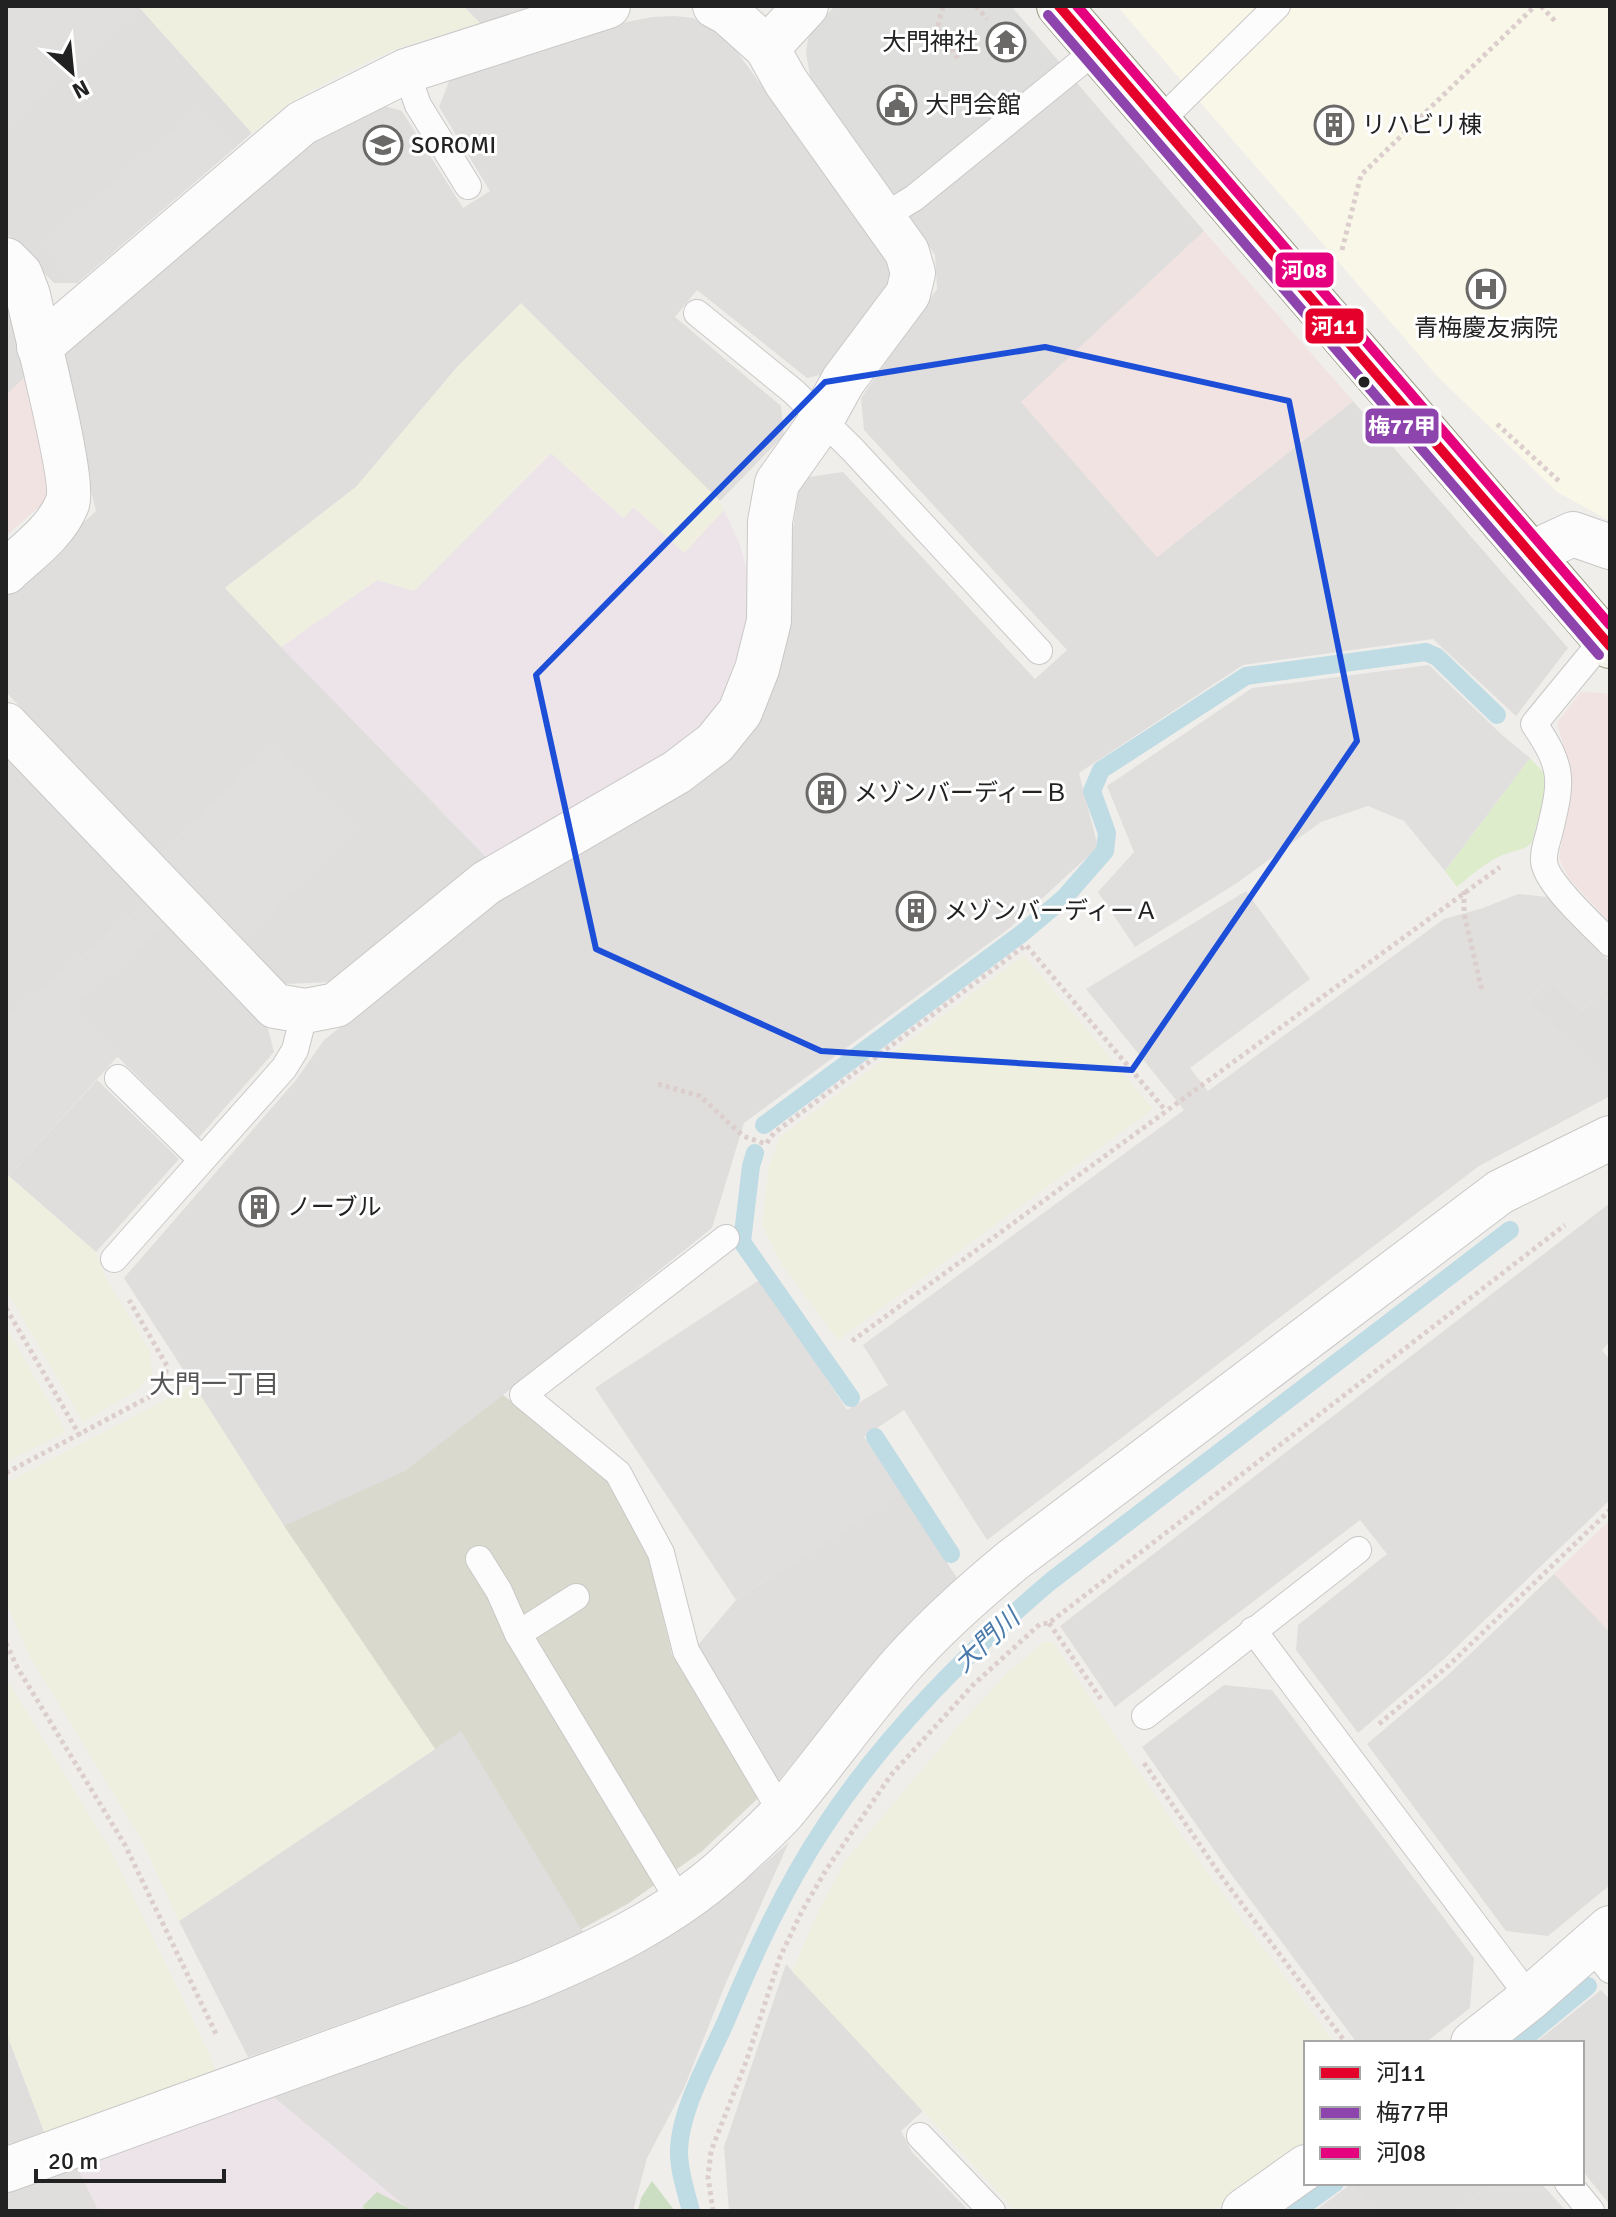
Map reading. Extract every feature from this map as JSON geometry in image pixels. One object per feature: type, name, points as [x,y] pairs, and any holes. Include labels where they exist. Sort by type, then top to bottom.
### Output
[{"type":"main road","points":[[1059,6],[1607,643]]},
{"type":"street","points":[[39,347],[302,123],[406,71],[608,6]]},
{"type":"street","points":[[6,725],[275,1006],[305,1011],[336,1005],[486,883],[677,772],[715,743],[740,712],[757,669],[769,621],[770,522],[777,483],[821,421],[843,381],[908,294],[913,273],[907,252],[786,82],[767,48],[728,13],[715,6]]},
{"type":"street","points":[[767,48],[806,6]]},
{"type":"street","points":[[6,260],[20,274],[28,295],[67,469],[69,501],[57,523],[6,572]]},
{"type":"street","points":[[1532,553],[1573,534],[1610,547]]},
{"type":"street","points":[[6,2170],[523,1983],[591,1955],[636,1931],[725,1868],[782,1813],[903,1664],[967,1598],[1013,1560],[1500,1192],[1610,1138]]},
{"type":"street","points":[[1476,2041],[1530,1998],[1604,1948]]},
{"type":"street","points":[[1244,2211],[1304,2168]]},
{"type":"lane","points":[[1159,122],[1277,6]]},
{"type":"lane","points":[[883,217],[914,198],[1096,50]]},
{"type":"lane","points":[[406,71],[418,105],[468,186]]},
{"type":"lane","points":[[697,313],[794,392],[853,450],[1039,651]]},
{"type":"lane","points":[[1607,643],[1534,724],[1549,746],[1559,771],[1560,791],[1543,862],[1552,880],[1610,943]]},
{"type":"lane","points":[[114,1259],[284,1068],[295,1050],[305,1011]]},
{"type":"lane","points":[[118,1078],[202,1160]]},
{"type":"lane","points":[[726,1238],[523,1395],[618,1473],[661,1553],[686,1651],[782,1813]]},
{"type":"lane","points":[[1145,1716],[1358,1550]]},
{"type":"lane","points":[[479,1559],[499,1591],[518,1634],[680,1902]]},
{"type":"lane","points":[[518,1634],[576,1597]]},
{"type":"lane","points":[[1253,1630],[1530,1998]]},
{"type":"lane","points":[[920,2136],[992,2211]]},
{"type":"lane","points":[[1570,2185],[1591,2211]]},
{"type":"path","points":[[926,36],[937,29],[943,6]]},
{"type":"path","points":[[976,6],[987,19]]},
{"type":"path","points":[[1342,253],[1361,175],[1535,6]]},
{"type":"path","points":[[1541,6],[1556,22]]},
{"type":"path","points":[[937,29],[958,58]]},
{"type":"path","points":[[1494,422],[1560,482],[1573,489]]},
{"type":"path","points":[[852,1341],[1489,872],[1524,860],[1543,862]]},
{"type":"path","points":[[1464,891],[1464,913],[1482,991]]},
{"type":"path","points":[[658,1084],[700,1096],[743,1136],[766,1144],[774,1133],[1026,945],[1166,1111]]},
{"type":"path","points":[[713,2211],[708,2177],[711,2151],[746,2062],[780,1957],[826,1870],[891,1775],[973,1685],[1040,1624],[1049,1623],[1573,1219]]},
{"type":"path","points":[[6,1473],[149,1397],[164,1382],[167,1366],[113,1272],[114,1259]]},
{"type":"path","points":[[6,1308],[80,1436]]},
{"type":"path","points":[[1346,1751],[1449,1665],[1610,1510]]},
{"type":"path","points":[[1049,1623],[1107,1707]]},
{"type":"path","points":[[6,1643],[17,1667],[125,1845],[240,2084]]},
{"type":"path","points":[[1140,1758],[1221,1876],[1345,2041]]},
{"type":"highlighted area","points":[[1045,347],[1289,401],[1357,741],[1132,1070],[821,1051],[596,949],[536,675],[825,382]]},
{"type":"shaded area","points":[[6,6],[138,6],[252,133],[77,283],[54,283],[6,233]]},
{"type":"shaded area","points":[[6,6],[138,6],[140,9],[6,127]]},
{"type":"shaded area","points":[[463,6],[534,6],[480,23]]},
{"type":"shaded area","points":[[835,6],[1011,6],[1062,65],[908,187],[892,194],[810,76],[806,53],[808,39]]},
{"type":"shaded area","name":"青梅慶友病院","points":[[1117,6],[1610,6],[1610,521],[1557,492],[1438,377]]},
{"type":"shaded area","points":[[675,16],[693,18],[711,27],[735,49],[884,253],[891,268],[890,282],[829,373],[807,378],[697,290],[675,317],[781,406],[784,435],[720,501],[619,402],[458,366],[356,487],[225,588],[487,858],[332,982],[285,984],[242,941],[273,745],[160,855],[6,692],[6,595],[96,511],[63,354],[308,143],[381,105],[402,111],[463,208],[490,191],[439,107],[450,79],[617,24]]},
{"type":"shaded area","points":[[1077,83],[1204,231],[1022,402],[1157,557],[1353,401],[1568,648],[1516,716],[1433,639],[1243,665],[1079,773],[1098,847],[1011,927],[744,1123],[712,1228],[503,1395],[608,1482],[648,1556],[672,1655],[758,1798],[701,1852],[674,1846],[636,1876],[629,1903],[582,1929],[584,1934],[511,1964],[248,2057],[179,1921],[435,1749],[284,1526],[124,1278],[296,1080],[324,1040],[516,888],[688,789],[718,769],[751,733],[769,699],[787,640],[791,542],[799,490],[809,477],[843,472],[1035,679],[1067,650],[864,430],[861,398],[937,289],[935,255],[909,217]]},
{"type":"shaded area","points":[[199,107],[236,147],[77,283],[43,245]]},
{"type":"shaded area","points":[[1204,231],[1353,401],[1157,557],[1021,402]]},
{"type":"shaded area","points":[[6,299],[26,376],[6,395]]},
{"type":"shaded area","points":[[26,376],[50,497],[6,536],[6,395]]},
{"type":"shaded area","points":[[551,453],[623,518],[633,507],[684,552],[724,510],[740,545],[750,581],[749,613],[721,698],[704,726],[671,749],[487,858],[281,647],[377,580],[414,591]]},
{"type":"shaded area","points":[[1429,665],[1530,758],[1445,871],[1404,821],[1368,806],[1321,822],[1237,883],[1135,947],[1098,892],[1134,852],[1107,786],[1252,688]]},
{"type":"shaded area","points":[[1581,692],[1606,693],[1610,698],[1610,923],[1568,877],[1559,859],[1572,775],[1557,723]]},
{"type":"shaded area","points":[[273,744],[356,831],[242,941],[160,855]]},
{"type":"shaded area","points":[[6,755],[147,902],[6,1020]]},
{"type":"shaded area","points":[[1246,891],[1310,979],[1190,1068],[1208,1091],[1444,919],[1518,894],[1548,897],[1610,962],[1610,986],[1582,1011],[1551,979],[1527,1003],[1610,1087],[1610,1096],[1479,1166],[987,1540],[904,1410],[864,1437],[901,1492],[736,1600],[595,1388],[761,1279],[847,1410],[888,1385],[863,1345],[1184,1110],[1086,989]]},
{"type":"shaded area","points":[[147,902],[166,923],[70,1009],[118,1056],[9,1176],[6,1174],[6,1020]]},
{"type":"shaded area","points":[[166,923],[268,1029],[274,1052],[199,1137],[69,1009]]},
{"type":"shaded area","points":[[1551,979],[1582,1011],[1610,986],[1610,1087],[1527,1003]]},
{"type":"shaded area","points":[[97,1080],[179,1159],[96,1252],[9,1176]]},
{"type":"shaded area","points":[[1610,1203],[1610,1341],[1602,1350],[1610,1360],[1610,1500],[1444,1659],[1358,1733],[1296,1650],[1298,1625],[1387,1554],[1360,1520],[1115,1707],[1060,1626]]},
{"type":"shaded area","points":[[503,1395],[608,1482],[648,1556],[672,1655],[758,1798],[701,1852],[629,1903],[581,1929],[461,1731],[435,1749],[284,1526],[405,1471]]},
{"type":"shaded area","points":[[901,1492],[957,1578],[884,1652],[778,1781],[698,1645],[736,1600]]},
{"type":"shaded area","points":[[1610,1520],[1610,1632],[1554,1574]]},
{"type":"shaded area","points":[[1554,1574],[1610,1632],[1610,1885],[1548,1936],[1506,1931],[1367,1744],[1448,1675]]},
{"type":"shaded area","points":[[1224,1685],[1272,1690],[1474,1958],[1470,2008],[1428,2041],[1356,2041],[1228,1870],[1142,1747]]},
{"type":"shaded area","points":[[789,1842],[725,1985],[684,2088],[647,2158],[633,2211],[411,2211],[271,2095],[552,1995],[600,1974],[684,1926],[733,1891]]},
{"type":"shaded area","points":[[786,1964],[923,2111],[901,2131],[912,2152],[969,2211],[729,2211],[724,2147]]},
{"type":"shaded area","points":[[1601,1990],[1610,2000],[1610,2205],[1584,2172],[1584,2041],[1537,2041]]},
{"type":"shaded area","points":[[6,2032],[45,2134],[6,2147]]},
{"type":"shaded area","points":[[271,2095],[411,2211],[99,2211],[77,2167]]},
{"type":"shaded area","points":[[77,2167],[99,2211],[6,2211],[6,2193]]},
{"type":"shaded area","points":[[1353,2185],[1491,2185],[1454,2211],[1371,2211]]},
{"type":"shaded area","points":[[1353,2185],[1371,2211],[1315,2211]]},
{"type":"shaded area","points":[[1491,2185],[1543,2185],[1566,2211],[1454,2211]]},
{"type":"green space","points":[[138,6],[463,6],[480,23],[395,49],[338,76],[291,102],[252,133]]},
{"type":"green space","points":[[521,303],[720,501],[724,510],[684,553],[634,507],[624,518],[551,453],[414,591],[377,580],[281,647],[225,588],[356,487],[458,366]]},
{"type":"green space","points":[[1530,758],[1545,774],[1547,787],[1532,842],[1494,859],[1457,887],[1445,871]]},
{"type":"green space","points":[[1024,955],[1153,1109],[838,1340],[780,1262],[762,1224],[769,1166],[780,1137]]},
{"type":"green space","points":[[6,1174],[96,1252],[106,1278],[150,1351],[152,1374],[136,1391],[83,1422],[6,1290]]},
{"type":"green space","points":[[6,1327],[66,1432],[6,1462]]},
{"type":"green space","points":[[194,1385],[284,1526],[435,1749],[179,1921],[140,1837],[30,1657],[6,1602],[6,1483]]},
{"type":"green space","points":[[1044,1642],[1053,1642],[1232,1907],[1333,2041],[1304,2041],[1304,2144],[1213,2211],[1016,2211],[792,1971],[846,1860],[1007,1673]]},
{"type":"green space","points":[[6,1678],[110,1849],[215,2071],[45,2134],[6,2032]]},
{"type":"green space","points":[[652,2181],[674,2211],[638,2211],[641,2198]]},
{"type":"green space","points":[[377,2192],[414,2211],[365,2211],[363,2206]]},
{"type":"waterway","points":[[764,1125],[1021,934],[1064,898],[1105,851],[1107,833],[1092,791],[1101,770],[1246,676],[1426,652],[1437,657],[1497,715]]},
{"type":"waterway","points":[[755,1153],[742,1242],[851,1398]]},
{"type":"waterway","name":"大門川","points":[[691,2211],[681,2174],[679,2152],[684,2119],[696,2085],[783,1896],[825,1826],[874,1759],[958,1666],[1051,1581],[1510,1230]]},
{"type":"waterway","points":[[875,1437],[951,1554]]},
{"type":"waterway","points":[[1521,2041],[1588,1986]]},
{"type":"waterway","points":[[1296,2211],[1332,2185]]},
{"type":"transit line","name":"河11","points":[[1059,6],[1610,646]]},
{"type":"transit line","name":"河08","points":[[1077,6],[1610,625]]},
{"type":"transit line","name":"梅77甲","points":[[1048,15],[1599,655]]},
{"type":"place","name":"大門神社","points":[[1006,42]]},
{"type":"place","name":"大門会館","points":[[897,105]]},
{"type":"place","name":"リハビリ棟","points":[[1334,125]]},
{"type":"place","name":"SOROMI","points":[[383,145]]},
{"type":"place","name":"青梅慶友病院","points":[[1486,289]]},
{"type":"place","name":"メゾンバーディーＢ","points":[[826,793]]},
{"type":"place","name":"メゾンバーディーＡ","points":[[916,911]]},
{"type":"place","name":"ノーブル","points":[[259,1207]]},
{"type":"district","name":"大門一丁目","points":[[214,1385]]}]
